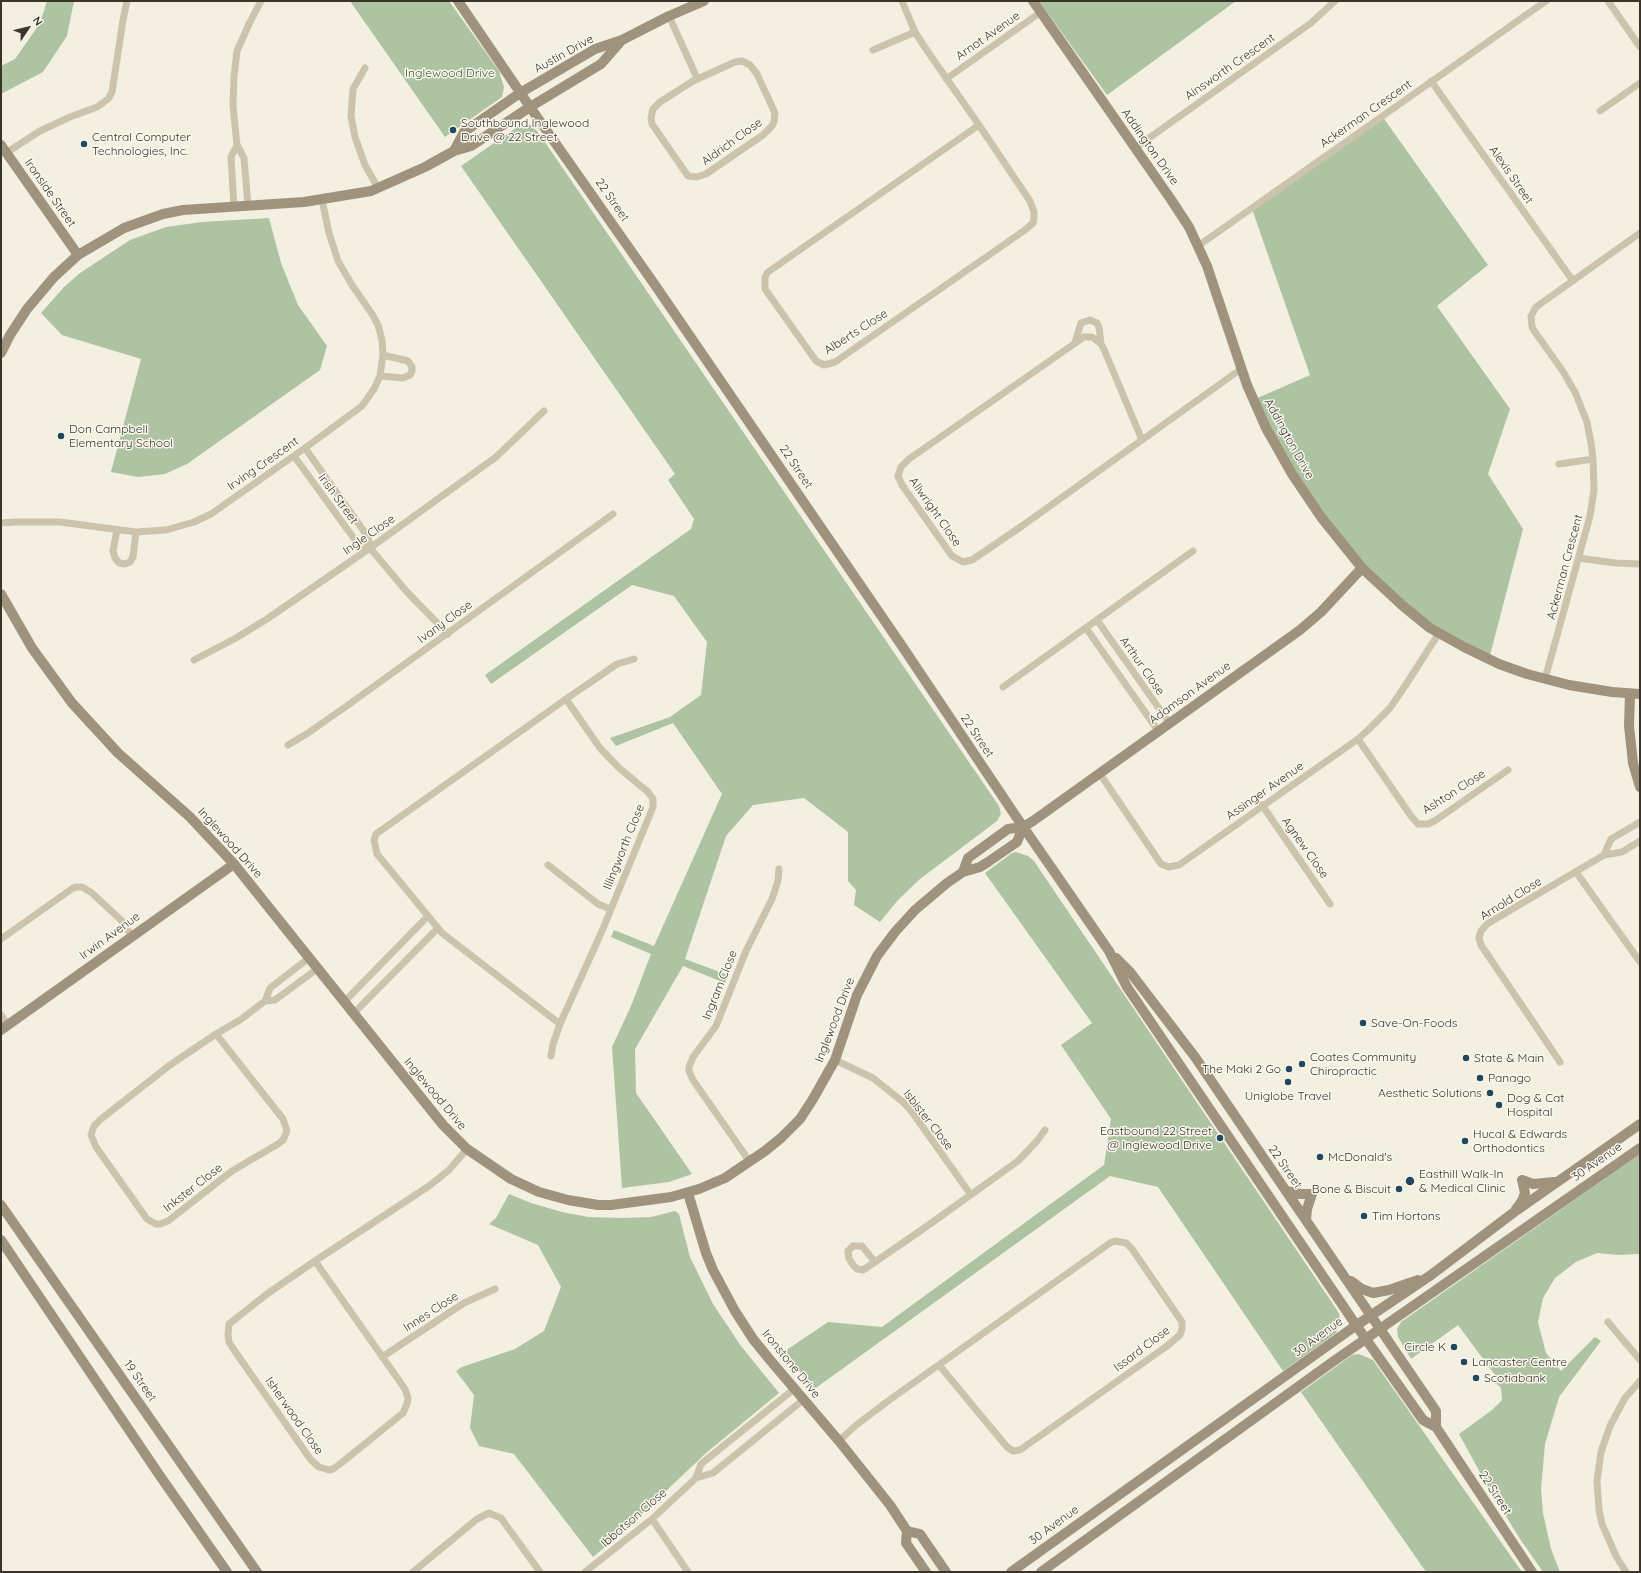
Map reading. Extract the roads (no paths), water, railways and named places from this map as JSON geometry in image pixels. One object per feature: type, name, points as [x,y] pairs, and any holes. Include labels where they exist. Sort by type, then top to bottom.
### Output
[{"type":"street","points":[[4,149],[70,117],[97,107],[108,100],[113,88],[116,57],[127,1]]},
{"type":"street","points":[[248,206],[244,158],[237,145],[233,106],[234,77],[237,51],[261,1]]},
{"type":"street","name":"22 Street","points":[[458,1],[520,93],[655,285],[902,646],[1023,827],[1109,951],[1127,987],[1356,1325],[1423,1420],[1436,1428],[1532,1572]]},
{"type":"street","name":"Austin Drive","points":[[520,93],[595,49],[622,40],[669,16],[704,1]]},
{"type":"street","name":"Alberts Close","points":[[902,1],[915,32],[1030,201],[1034,212],[1033,222],[1025,230],[835,362],[824,365],[816,361],[765,289],[765,277],[768,272],[978,125]]},
{"type":"street","name":"Addington Drive","points":[[1033,1],[1180,213],[1198,246],[1211,278],[1242,369],[1266,428],[1292,474],[1341,543],[1362,568],[1403,606],[1439,633],[1499,664],[1545,679],[1575,686],[1635,694]]},
{"type":"street","name":"Ainsworth Crescent","points":[[1135,148],[1311,23],[1336,1]]},
{"type":"street","name":"Ackerman Crescent","points":[[1198,246],[1546,1]]},
{"type":"street","points":[[1608,1],[1640,47]]},
{"type":"street","name":"Arnot Avenue","points":[[946,79],[1041,12]]},
{"type":"street","points":[[669,16],[697,78]]},
{"type":"street","points":[[873,50],[915,32]]},
{"type":"street","name":"Austin Drive","points":[[530,107],[601,64],[622,40]]},
{"type":"street","name":"Aldrich Close","points":[[742,61],[747,63],[757,74],[776,117],[772,126],[763,135],[706,174],[697,178],[688,176],[684,172],[655,129],[651,118],[653,109],[657,105],[697,78],[735,62],[742,61]]},
{"type":"street","points":[[365,68],[354,89],[351,116],[355,137],[365,165],[378,188]]},
{"type":"street","name":"Alexis Street","points":[[1431,81],[1573,281]]},
{"type":"street","points":[[1600,111],[1640,83]]},
{"type":"street","points":[[454,151],[464,132],[520,93]]},
{"type":"street","points":[[1,353],[10,335],[27,309],[54,277],[78,255],[124,228],[145,220],[183,210],[322,200],[378,188],[425,167],[454,151],[471,146],[530,107]]},
{"type":"street","points":[[234,207],[231,157],[237,145]]},
{"type":"street","name":"Ironside Street","points":[[4,149],[78,255]]},
{"type":"street","name":"Irving Crescent","points":[[1,523],[60,522],[136,532],[166,530],[194,522],[211,514],[362,406],[374,389],[380,376],[383,356],[382,340],[378,325],[338,261],[329,233],[322,200]]},
{"type":"street","name":"Ackerman Crescent","points":[[1545,679],[1580,558],[1592,503],[1594,459],[1586,422],[1575,392],[1562,370],[1535,332],[1531,322],[1531,316],[1536,307],[1640,234]]},
{"type":"street","points":[[1075,342],[1081,323],[1090,320],[1097,323],[1099,327],[1101,344],[1142,440]]},
{"type":"street","name":"Allwright Close","points":[[1101,344],[1089,337],[1084,337],[1075,342],[904,464],[898,476],[902,485],[952,556],[959,561],[967,562],[982,554],[1242,369]]},
{"type":"street","points":[[380,376],[403,378],[410,375],[412,371],[411,364],[408,362],[383,356]]},
{"type":"street","name":"Ingle Close","points":[[194,660],[236,638],[267,619],[370,548],[496,457],[544,411]]},
{"type":"street","name":"Irish Street","points":[[305,448],[368,537],[370,548],[406,592],[448,634]]},
{"type":"street","name":"Irish Street","points":[[294,456],[328,505],[358,544],[370,548]]},
{"type":"street","points":[[1558,464],[1594,459]]},
{"type":"street","points":[[328,505],[339,497]]},
{"type":"street","name":"Ivany Close","points":[[288,745],[308,733],[448,634],[613,514]]},
{"type":"street","points":[[117,530],[113,551],[115,558],[119,563],[125,564],[130,562],[133,557],[136,532]]},
{"type":"street","points":[[1003,687],[1193,551]]},
{"type":"street","points":[[1580,558],[1615,563],[1640,564]]},
{"type":"street","name":"Adamson Avenue","points":[[1023,827],[1100,774],[1300,630],[1320,612],[1362,568]]},
{"type":"street","name":"Inglewood Drive","points":[[2,599],[49,674],[77,708],[118,753],[190,818],[234,864],[354,1013],[431,1112],[467,1149],[511,1180],[539,1192],[568,1200],[598,1205],[658,1200],[688,1193],[725,1178],[750,1162],[781,1138],[800,1119],[813,1099],[835,1060],[856,995],[877,956],[894,932],[915,910],[947,883],[963,872],[980,867],[1017,842],[1023,827],[1008,829],[968,858],[963,872]]},
{"type":"street","name":"Arthur Close","points":[[1097,620],[1170,724]]},
{"type":"street","name":"Arthur Close","points":[[1086,628],[1159,732]]},
{"type":"street","name":"Assinger Avenue","points":[[1100,774],[1161,864],[1169,867],[1179,865],[1262,805],[1358,739],[1390,708],[1439,633]]},
{"type":"street","points":[[560,1024],[452,942],[438,928],[378,854],[374,840],[376,834],[566,699],[617,664],[634,659]]},
{"type":"street","points":[[1635,694],[1629,726],[1633,763],[1640,787]]},
{"type":"street","name":"Illingworth Close","points":[[551,1056],[553,1044],[560,1024],[652,811],[652,800],[648,792],[618,767],[600,748],[566,699]]},
{"type":"street","name":"Ashton Close","points":[[1358,739],[1410,816],[1418,824],[1428,824],[1436,820],[1508,770]]},
{"type":"street","name":"Agnew Close","points":[[1262,805],[1330,904]]},
{"type":"street","points":[[1604,855],[1611,839],[1640,822]]},
{"type":"street","name":"Arnold Close","points":[[1560,1062],[1481,945],[1479,938],[1481,931],[1487,924],[1604,855],[1622,852],[1640,841]]},
{"type":"street","name":"Irwin Avenue","points":[[4,1027],[234,864]]},
{"type":"street","points":[[548,865],[598,904],[610,909]]},
{"type":"street","name":"Ingram Close","points":[[750,1162],[693,1080],[689,1067],[693,1057],[716,1026],[746,951],[772,899],[778,881],[779,869]]},
{"type":"street","points":[[1576,872],[1640,962]]},
{"type":"street","points":[[1,939],[72,888],[77,887],[82,887],[92,893],[121,920],[132,936]]},
{"type":"street","points":[[344,1002],[428,916]]},
{"type":"street","points":[[354,1013],[438,928]]},
{"type":"street","name":"22 Street","points":[[1109,951],[1130,972],[1195,1057],[1436,1411],[1436,1428]]},
{"type":"street","name":"Inkster Close","points":[[265,1001],[270,988],[309,958]]},
{"type":"street","name":"Inkster Close","points":[[216,1034],[283,1119],[287,1131],[283,1140],[278,1144],[232,1171],[168,1221],[156,1224],[147,1219],[96,1147],[92,1140],[92,1130],[101,1119],[154,1077],[216,1034],[240,1020],[265,1001],[275,1000],[318,968]]},
{"type":"street","points":[[1,1015],[4,1027]]},
{"type":"street","name":"Isbister Close","points":[[835,1060],[873,1078],[903,1102],[970,1195]]},
{"type":"street","name":"30 Avenue","points":[[1011,1572],[1356,1325],[1431,1275],[1513,1213],[1640,1124]]},
{"type":"street","points":[[876,1262],[1018,1161],[1045,1130]]},
{"type":"street","name":"30 Avenue","points":[[1041,1572],[1366,1339],[1640,1148]]},
{"type":"street","name":"Isherwood Close","points":[[315,1261],[407,1393],[408,1404],[397,1418],[336,1467],[328,1470],[319,1467],[311,1460],[234,1350],[230,1342],[228,1328],[233,1320],[315,1261],[429,1186],[449,1170],[467,1149]]},
{"type":"street","points":[[1513,1213],[1522,1201],[1525,1193],[1522,1180],[1533,1184],[1557,1182]]},
{"type":"street","points":[[1286,1191],[1300,1194],[1312,1194],[1307,1209],[1306,1220]]},
{"type":"street","name":"Ironstone Drive","points":[[688,1193],[706,1253],[722,1290],[753,1339],[839,1441],[890,1505],[907,1532],[906,1543],[926,1572]]},
{"type":"street","name":"19 Street","points":[[1,1205],[257,1572]]},
{"type":"street","points":[[1,1240],[158,1473],[227,1572]]},
{"type":"street","name":"Issard Close","points":[[839,1441],[855,1426],[939,1365],[1115,1241],[1126,1243],[1132,1249],[1182,1322],[1180,1335],[1167,1346],[1020,1450],[1013,1451],[1007,1447],[939,1365]]},
{"type":"street","points":[[1341,1272],[1362,1289],[1373,1293],[1389,1290],[1431,1275]]},
{"type":"street","name":"Innes Close","points":[[382,1357],[464,1303],[494,1289]]},
{"type":"street","points":[[1608,1322],[1640,1360]]},
{"type":"street","points":[[1626,1572],[1616,1556],[1602,1524],[1599,1510],[1597,1481],[1601,1452],[1610,1426],[1625,1398],[1640,1380]]},
{"type":"street","name":"Ibbotson Close","points":[[696,1478],[701,1464],[794,1389]]},
{"type":"street","name":"Ibbotson Close","points":[[585,1572],[652,1519],[696,1478],[713,1473],[803,1400]]},
{"type":"street","points":[[413,1572],[477,1518],[489,1513],[501,1518],[540,1572]]},
{"type":"street","points":[[652,1519],[688,1572]]},
{"type":"street","points":[[907,1532],[920,1534],[946,1572]]},
{"type":"place","name":"Southbound Inglewood Drive @ 22 Street","points":[[453,130]]},
{"type":"place","name":"Central Computer Technologies, Inc.","points":[[84,144]]},
{"type":"place","name":"Don Campbell Elementary School","points":[[61,436]]},
{"type":"place","name":"Save-On-Foods","points":[[1363,1023]]},
{"type":"place","name":"State & Main","points":[[1466,1058]]},
{"type":"place","name":"Coates Community Chiropractic","points":[[1302,1064]]},
{"type":"place","name":"The Maki 2 Go","points":[[1289,1069]]},
{"type":"place","name":"Panago","points":[[1480,1078]]},
{"type":"place","name":"Uniglobe Travel","points":[[1288,1082]]},
{"type":"place","name":"Aesthetic Solutions","points":[[1490,1093]]},
{"type":"place","name":"Dog & Cat Hospital","points":[[1499,1105]]},
{"type":"place","name":"Eastbound 22 Street @ Inglewood Drive","points":[[1220,1138]]},
{"type":"place","name":"Hucal & Edwards Orthodontics","points":[[1465,1141]]},
{"type":"place","name":"McDonald's","points":[[1320,1157]]},
{"type":"place","name":"Easthill Walk-In & Medical Clinic","points":[[1410,1181]]},
{"type":"place","name":"Bone & Biscuit","points":[[1399,1189]]},
{"type":"place","name":"Tim Hortons","points":[[1364,1216]]},
{"type":"place","name":"Circle K","points":[[1454,1347]]},
{"type":"place","name":"Lancaster Centre","points":[[1464,1362]]},
{"type":"place","name":"Scotiabank","points":[[1476,1378]]}]
